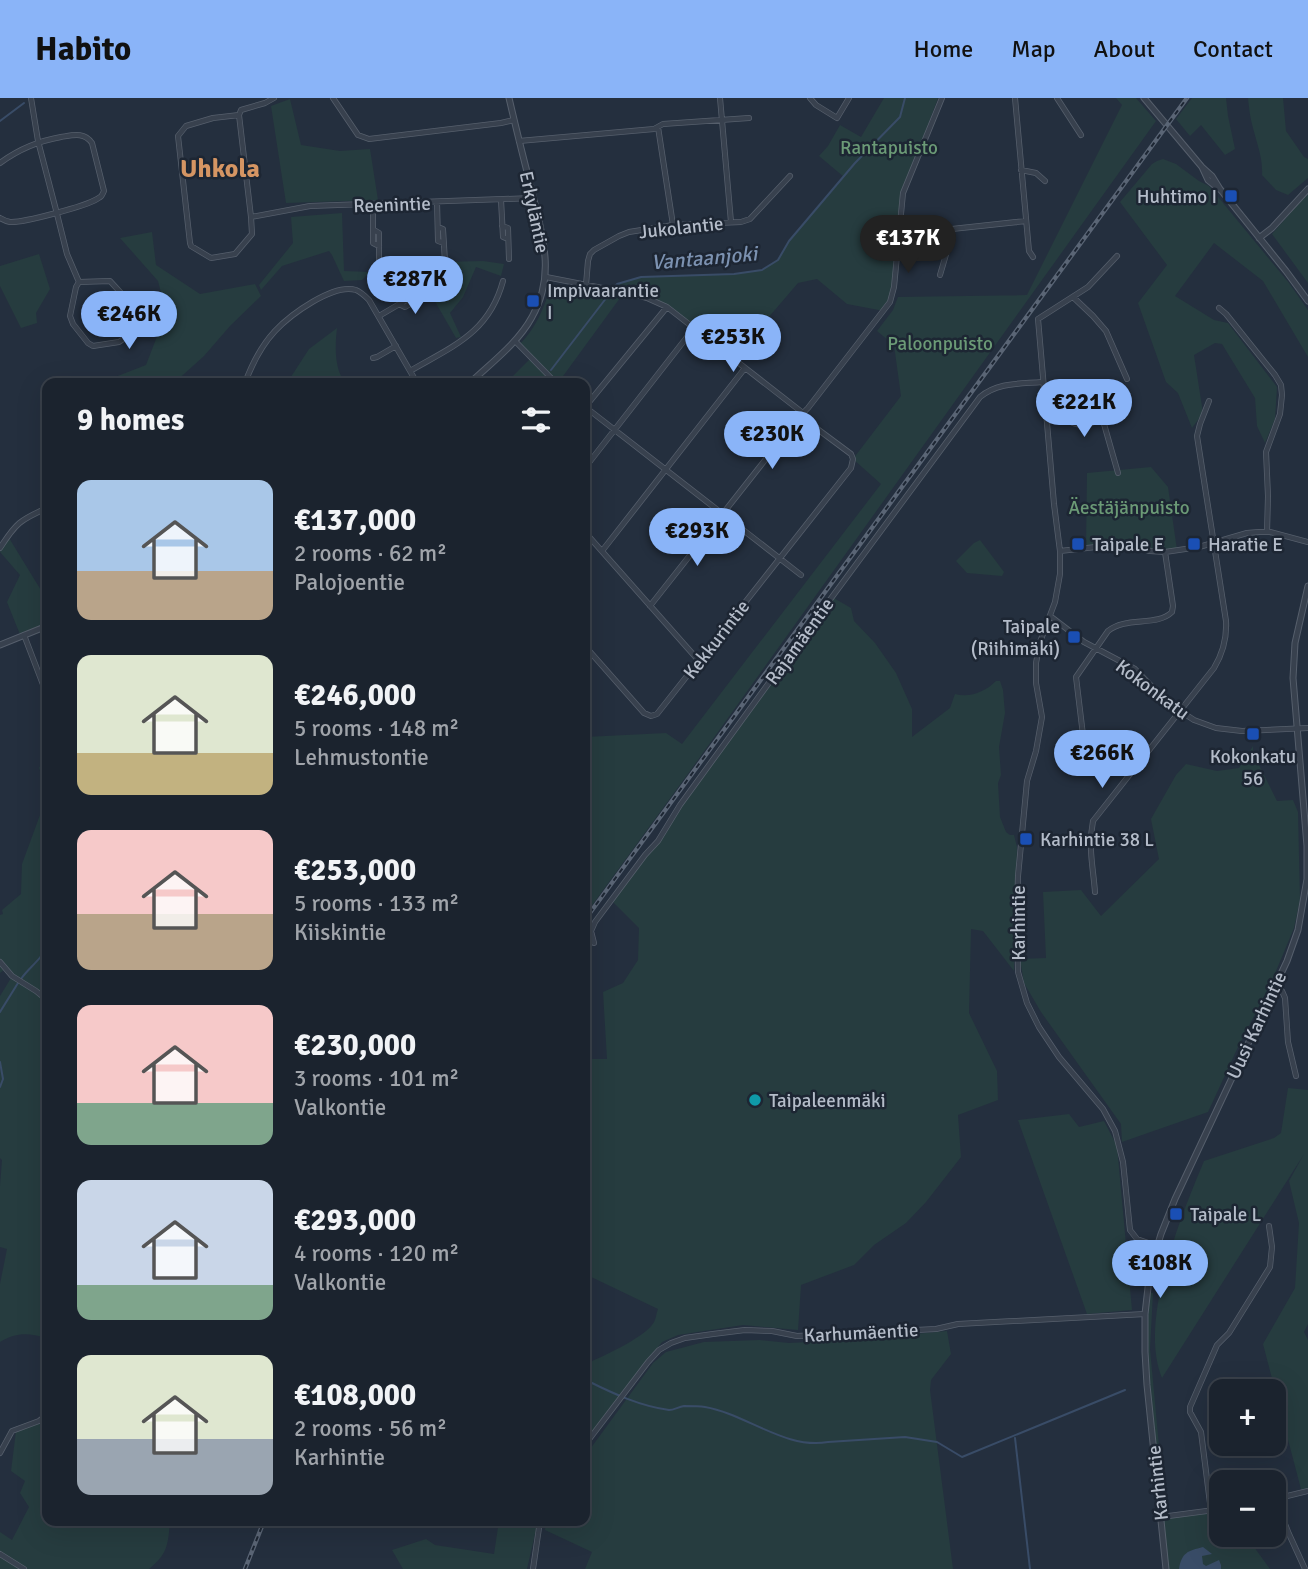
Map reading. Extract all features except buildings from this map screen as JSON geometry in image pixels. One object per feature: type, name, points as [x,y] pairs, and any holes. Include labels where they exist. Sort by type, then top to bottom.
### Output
[{"type":"street","points":[[31,98],[38,141],[67,254],[79,282]]},
{"type":"street","points":[[333,98],[358,135],[369,139],[514,120]]},
{"type":"street","name":"Erkyläntie","points":[[475,378],[515,341],[533,316],[545,277],[546,250],[509,98]]},
{"type":"street","points":[[720,98],[731,222]]},
{"type":"street","points":[[810,98],[837,118],[849,98]]},
{"type":"street","points":[[650,606],[890,302],[905,186],[942,98]]},
{"type":"street","points":[[1014,98],[1029,251],[1033,257]]},
{"type":"street","points":[[1057,98],[1081,135]]},
{"type":"street","points":[[1144,98],[1308,301]]},
{"type":"street","points":[[239,115],[213,118],[186,126],[178,134],[191,246],[211,258],[235,254],[252,234],[239,115],[242,110],[273,99]]},
{"type":"street","points":[[519,141],[654,129],[663,124],[749,118]]},
{"type":"street","points":[[658,127],[673,225]]},
{"type":"street","points":[[0,163],[16,151],[38,141],[78,134],[92,143],[104,185],[100,198],[94,201],[17,222],[0,218]]},
{"type":"street","points":[[1021,170],[1036,173],[1045,181]]},
{"type":"street","name":"Jukolantie","points":[[586,285],[588,261],[594,250],[629,232],[673,225],[750,219],[790,176]]},
{"type":"street","points":[[1259,238],[1272,228],[1308,189]]},
{"type":"street","name":"Reenintie","points":[[251,217],[310,206],[533,198]]},
{"type":"street","points":[[501,200],[502,226],[508,228],[509,259]]},
{"type":"street","points":[[437,202],[438,227],[443,229],[445,262]]},
{"type":"street","points":[[373,204],[373,229],[379,233],[379,262]]},
{"type":"street","points":[[900,223],[952,229],[1026,221]]},
{"type":"street","points":[[940,275],[952,229]]},
{"type":"street","points":[[1117,256],[1088,287],[1073,297],[1106,331],[1127,379]]},
{"type":"street","points":[[545,277],[615,290],[647,298],[667,307],[803,413]]},
{"type":"street","points":[[110,281],[130,302],[132,313],[125,335],[119,342],[93,346],[74,324],[70,316],[79,282],[110,281]]},
{"type":"street","points":[[410,371],[456,345],[476,329],[493,307],[503,281]]},
{"type":"street","points":[[247,378],[255,360],[274,332],[296,312],[333,293],[354,289],[369,300],[414,378]]},
{"type":"street","points":[[379,316],[408,299],[415,301],[431,292]]},
{"type":"street","name":"Karhintie","points":[[1073,297],[1038,319],[1060,551],[1058,588],[1036,663],[1036,683],[1042,717],[1027,781],[1018,876],[1018,972],[1027,1003],[1039,1027],[1059,1057],[1102,1108],[1115,1131],[1123,1162],[1130,1230],[1137,1239],[1157,1245],[1150,1270],[1145,1314],[1147,1385],[1166,1569]]},
{"type":"street","points":[[590,401],[667,307]]},
{"type":"street","points":[[1219,309],[1243,334],[1281,385],[1280,414],[1266,452],[1266,532]]},
{"type":"street","points":[[590,461],[694,328]]},
{"type":"street","points":[[515,341],[551,378]]},
{"type":"street","points":[[373,358],[396,346]]},
{"type":"street","points":[[602,551],[745,368]]},
{"type":"street","name":"Rajamäentie","points":[[594,943],[592,930],[595,922],[658,841],[680,805],[980,397],[1002,385],[1042,382]]},
{"type":"street","points":[[1095,892],[1090,860],[1093,821],[1219,660],[1225,643],[1226,621],[1198,436],[1209,401]]},
{"type":"street","points":[[1045,409],[1081,426],[1090,424],[1117,408]]},
{"type":"street","points":[[590,411],[801,575]]},
{"type":"street","name":"Kekkurintie","points":[[590,652],[644,713],[651,716],[660,710],[851,468],[853,459],[850,454],[808,422],[803,413]]},
{"type":"street","points":[[1102,417],[1118,473]]},
{"type":"street","points":[[0,548],[20,521],[42,510]]},
{"type":"street","points":[[1060,551],[1123,544],[1166,552],[1199,547],[1247,533],[1266,532],[1308,542]]},
{"type":"street","points":[[590,538],[699,661]]},
{"type":"street","points":[[1083,735],[1076,677],[1095,648],[1115,625],[1164,618],[1172,612],[1166,552]]},
{"type":"street","name":"Uusi Karhintie","points":[[1157,1245],[1175,1199],[1287,961],[1298,930],[1307,879],[1307,846],[1296,729],[1293,660],[1308,586]]},
{"type":"street","name":"Kokonkatu","points":[[1050,616],[1095,648],[1135,670],[1168,703],[1194,720],[1216,728],[1242,732],[1308,728]]},
{"type":"street","points":[[0,645],[42,628]]},
{"type":"street","points":[[24,635],[42,682]]},
{"type":"street","points":[[0,962],[12,976],[42,995]]},
{"type":"street","points":[[1275,985],[1286,998],[1289,1042],[1296,1076]]},
{"type":"street","points":[[1209,1495],[1201,1432],[1190,1407],[1217,1345],[1230,1333],[1270,1267],[1272,1247],[1269,1226]]},
{"type":"street","name":"Karhumäentie","points":[[590,1438],[659,1350],[685,1338],[745,1330],[772,1331],[797,1336],[1145,1314]]},
{"type":"street","points":[[0,1453],[12,1431],[42,1419]]},
{"type":"street","points":[[1286,1496],[1308,1491]]},
{"type":"street","points":[[1161,1517],[1209,1511]]},
{"type":"street","points":[[533,1569],[539,1526]]},
{"type":"street","points":[[1286,1526],[1305,1569]]},
{"type":"street","points":[[0,1554],[24,1569]]},
{"type":"green space","name":"Rantapuisto","points":[[884,98],[938,98],[905,186],[893,296],[884,311],[847,304],[817,279],[798,283],[737,354],[699,331],[665,304],[633,294],[613,293],[617,284],[641,277],[734,274],[762,270],[778,259],[789,241],[844,177],[819,156],[840,125],[861,137]]},
{"type":"green space","name":"Paloonpuisto","points":[[1116,98],[1136,98],[1156,121],[590,908],[590,737],[666,733],[682,744],[881,484],[853,459],[901,396],[894,345],[877,331],[893,310],[898,297],[1027,295],[1122,105]]},
{"type":"green space","points":[[1192,98],[1226,98],[1235,149],[1225,155],[1201,125],[1190,136],[1176,119]]},
{"type":"green space","points":[[1248,98],[1283,98],[1286,131],[1308,159],[1308,178],[1288,195],[1276,190],[1262,175],[1261,157]]},
{"type":"green space","points":[[290,99],[301,145],[340,151],[370,149],[378,200],[286,203],[271,106]]},
{"type":"green space","points":[[1163,159],[1176,164],[1209,186],[1308,310],[1308,357],[1263,281],[1214,243],[1175,296],[1214,320],[1228,323],[1277,387],[1275,419],[1265,443],[1257,426],[1255,398],[1222,344],[1215,343],[1194,355],[1203,413],[1192,428],[1178,393],[1166,382],[1138,303],[1167,265],[1120,202],[1152,164]]},
{"type":"green space","points":[[1308,193],[1308,283],[1272,234]]},
{"type":"green space","points":[[342,213],[344,271],[370,272],[362,280],[344,281],[329,251],[282,266],[261,290],[259,285],[293,243],[291,217]]},
{"type":"green space","points":[[152,232],[156,265],[200,294],[255,284],[261,296],[180,378],[113,378],[146,365],[166,313],[158,281],[120,238]]},
{"type":"green space","points":[[39,254],[50,289],[36,313],[37,323],[21,328],[0,286],[0,266]]},
{"type":"green space","points":[[483,261],[504,264],[501,276],[476,267],[463,297],[450,313],[461,337],[456,338],[421,277],[396,273],[373,293],[369,287],[393,265]]},
{"type":"green space","points":[[551,286],[620,298],[562,378],[511,378],[531,358],[519,345],[535,325]]},
{"type":"green space","points":[[337,328],[337,364],[342,378],[290,378],[309,349]]},
{"type":"green space","name":"Äestäjänpuisto","points":[[1151,467],[1168,487],[1177,550],[1165,552],[1123,544],[1086,547],[1087,473]]},
{"type":"green space","points":[[9,538],[42,592],[42,627],[21,637],[7,602],[20,575],[0,552]]},
{"type":"green space","points":[[980,540],[1004,572],[1002,576],[967,573],[956,561]]},
{"type":"green space","points":[[832,597],[851,608],[854,621],[875,643],[896,673],[912,709],[912,737],[950,708],[955,694],[977,693],[1000,681],[1005,713],[999,747],[1000,817],[1006,832],[1014,835],[1017,847],[1014,971],[983,931],[971,929],[969,1013],[997,1071],[998,1100],[958,1115],[961,1157],[906,1223],[874,1245],[854,1265],[801,1285],[798,1330],[743,1325],[678,1335],[662,1342],[590,1435],[590,1362],[647,1330],[658,1309],[590,1276],[590,1059],[607,1059],[603,992],[623,983],[638,960],[639,928],[613,902],[645,855],[658,841],[681,803]]},
{"type":"green space","points":[[1253,746],[1253,753],[1277,801],[1293,800],[1298,812],[1300,900],[1294,928],[1271,983],[1208,1112],[1122,1142],[1121,1124],[1041,1012],[1024,983],[1020,959],[1046,958],[1043,892],[1081,890],[1101,916],[1159,859],[1151,819],[1176,775],[1186,764],[1217,771],[1239,768]]},
{"type":"green space","points":[[42,810],[42,997],[4,970],[0,973],[0,915],[3,914],[2,910],[21,894],[22,864]]},
{"type":"green space","points":[[11,978],[42,997],[42,1337],[23,1334],[0,1342],[0,1284],[7,1249],[0,1247],[0,996]]},
{"type":"green space","points":[[1288,1088],[1308,1090],[1308,1324],[1304,1332],[1308,1340],[1308,1491],[1302,1493],[1286,1432],[1286,1379],[1272,1379],[1263,1344],[1295,1288],[1299,1223],[1289,1181],[1304,1154],[1162,1378],[1156,1355],[1155,1328],[1165,1269],[1184,1210],[1204,1161],[1274,1138],[1281,1133]]},
{"type":"green space","points":[[1069,1114],[1079,1127],[1104,1121],[1117,1146],[1132,1310],[1087,1314],[1018,1120]]},
{"type":"green space","points":[[1149,1292],[1153,1293],[1150,1349],[1162,1478],[1157,1464],[1150,1378]]},
{"type":"green space","points":[[947,1331],[951,1354],[931,1380],[930,1390],[953,1569],[585,1569],[592,1552],[545,1530],[545,1526],[590,1526],[590,1449],[653,1363],[666,1352],[704,1342],[760,1340],[789,1343]]},
{"type":"green space","points":[[42,1422],[42,1526],[170,1526],[166,1548],[149,1569],[0,1569],[0,1532],[12,1540],[29,1507],[20,1493],[25,1481],[11,1471],[16,1431]]},
{"type":"green space","points":[[1209,1511],[1209,1547],[1254,1547],[1270,1569],[1166,1569],[1160,1518]]},
{"type":"green space","points":[[498,1526],[537,1526],[527,1569],[403,1569],[392,1550],[426,1539],[435,1545],[494,1554]]},
{"type":"water","points":[[1203,1547],[1212,1554],[1202,1556],[1203,1564],[1206,1566],[1219,1560],[1221,1569],[1179,1569],[1186,1553]]},
{"type":"waterway","name":"Vantaanjoki","points":[[551,370],[617,284],[641,277],[734,274],[762,270],[778,260],[789,241],[855,163],[900,117],[905,98]]},
{"type":"waterway","points":[[0,121],[24,103]]},
{"type":"waterway","name":"Vantaanjoki","points":[[21,979],[42,954]]},
{"type":"waterway","name":"Vantaanjoki","points":[[0,1012],[18,983]]},
{"type":"waterway","name":"Vantaanjoki","points":[[0,1062],[3,1079],[0,1087]]},
{"type":"waterway","points":[[590,1382],[648,1406],[669,1410],[697,1406],[720,1411],[797,1441],[812,1443],[905,1437],[937,1442],[962,1457],[1125,1390]]},
{"type":"waterway","points":[[1015,1438],[1030,1569]]},
{"type":"railway","points":[[590,913],[1187,98]]},
{"type":"railway","points":[[245,1569],[262,1526]]},
{"type":"place","name":"Huhtimo I","points":[[1231,196]]},
{"type":"place","name":"Impivaarantie I","points":[[533,301]]},
{"type":"place","name":"Taipale E","points":[[1078,544]]},
{"type":"place","name":"Haratie E","points":[[1194,544]]},
{"type":"place","name":"Taipale (Riihimäki)","points":[[1074,637]]},
{"type":"place","name":"Kokonkatu 56","points":[[1253,734]]},
{"type":"place","name":"Karhintie 38 L","points":[[1026,839]]},
{"type":"place","name":"Taipaleenmäki","points":[[755,1100]]},
{"type":"place","name":"Taipale L","points":[[1176,1214]]},
{"type":"district","name":"Uhkola","points":[[220,168]]}]
